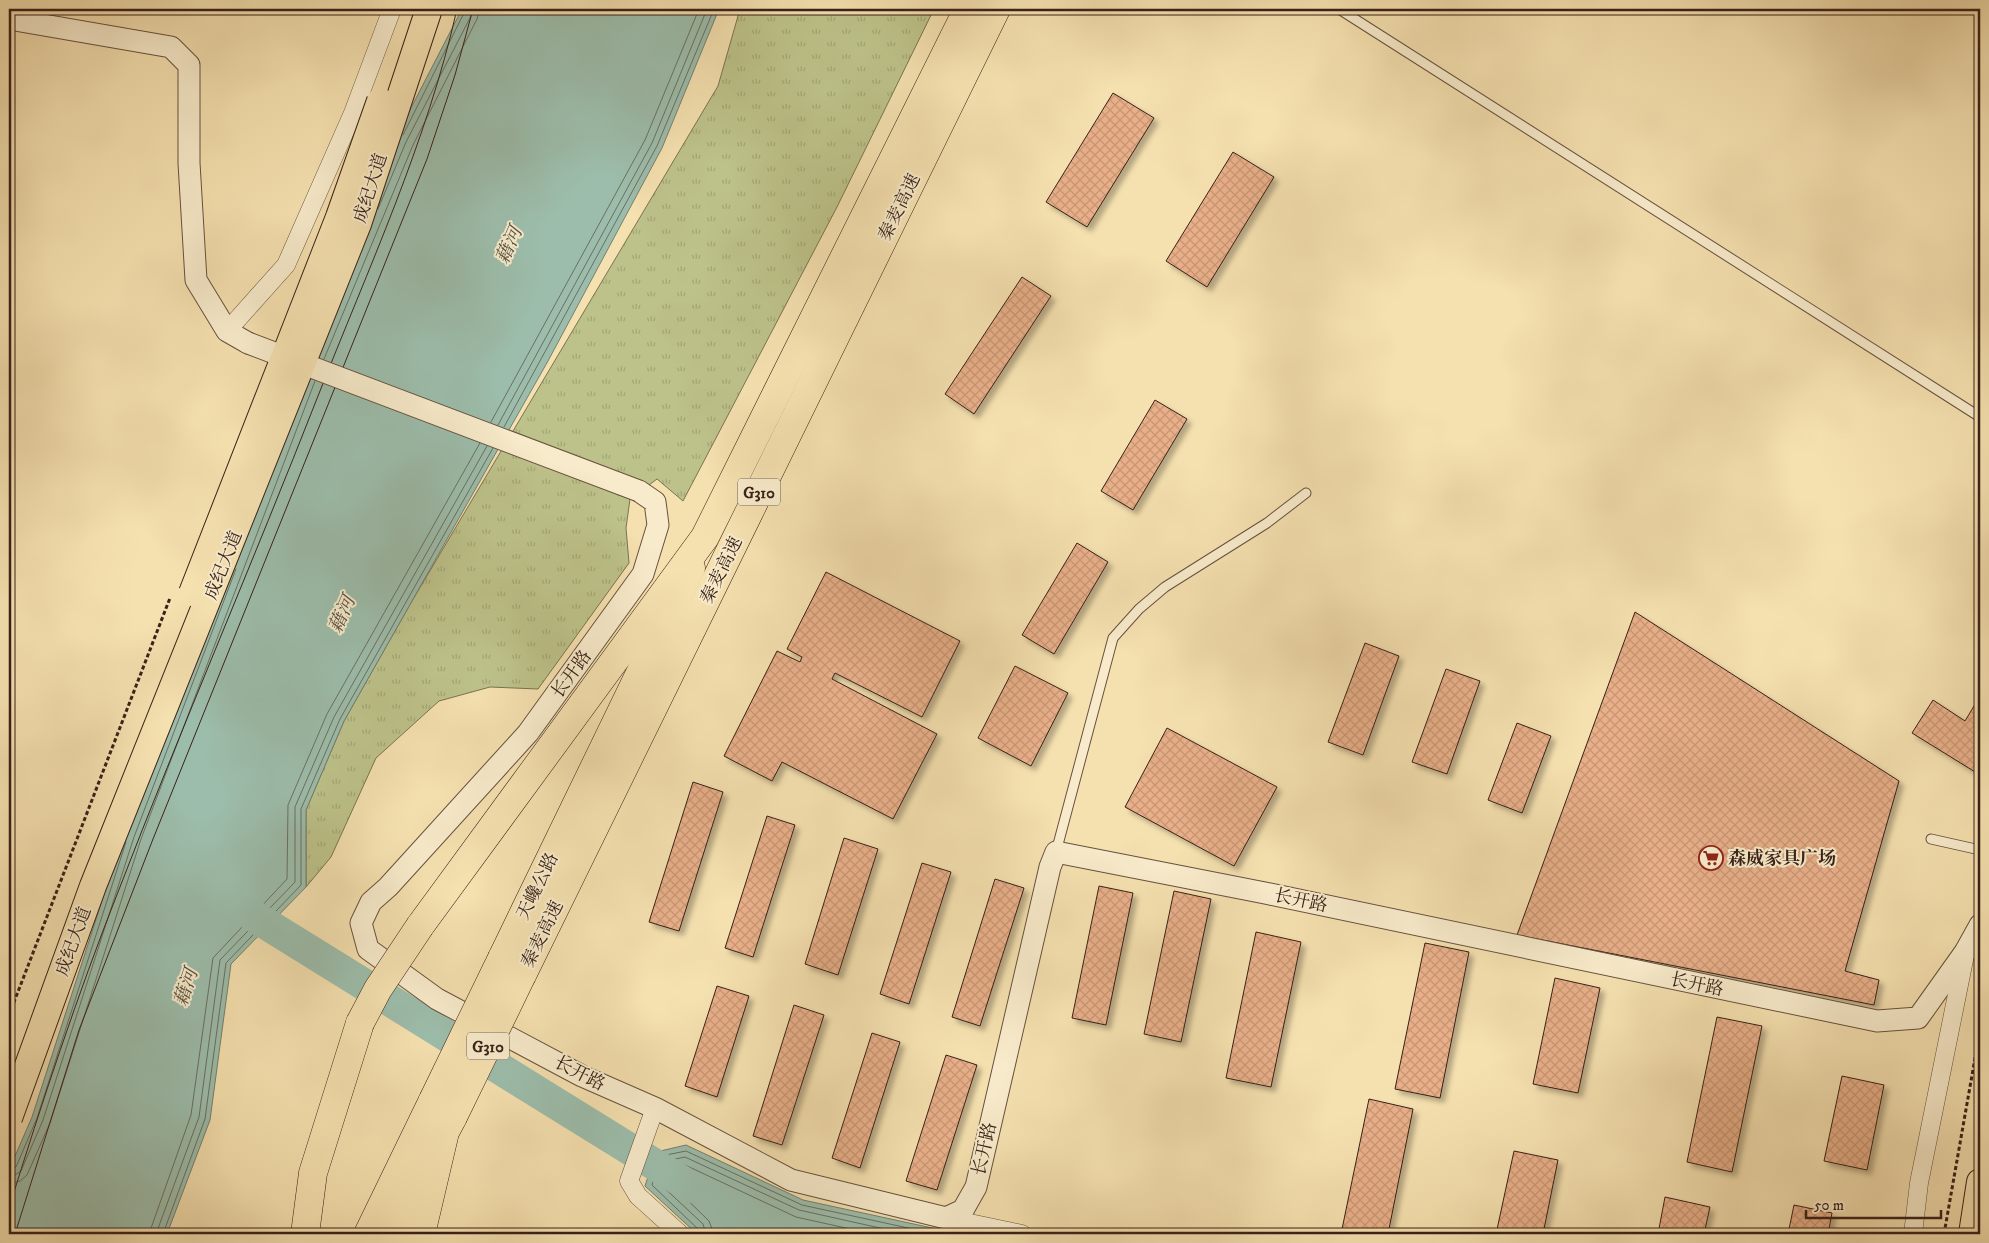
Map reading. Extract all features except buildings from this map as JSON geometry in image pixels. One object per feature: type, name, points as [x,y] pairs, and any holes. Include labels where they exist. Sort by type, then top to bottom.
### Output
[{"type":"highway","name":"秦麦高速","points":[[705,538],[968,9]]},
{"type":"highway","name":"秦麦高速","points":[[449,1125],[996,9]]},
{"type":"highway","points":[[305,1234],[312,1173],[360,1023],[378,989],[420,926],[705,538]]},
{"type":"highway","name":"天巉公路","points":[[368,1234],[705,538]]},
{"type":"highway","points":[[421,1234],[449,1125]]},
{"type":"highway","name":"G310","points":[[390,1234],[449,1125]]},
{"type":"main road","name":"成纪大道","points":[[9,1069],[78,879],[339,217],[413,9]]},
{"type":"main road","name":"成纪大道","points":[[9,1118],[93,886],[358,224],[429,9]]},
{"type":"main road","points":[[1972,1234],[1980,1182]]},
{"type":"street","points":[[9,20],[171,47],[189,65],[189,163],[196,280],[227,331],[286,265],[353,113],[392,9]]},
{"type":"street","name":"长开路","points":[[227,331],[248,343],[639,491],[654,502],[658,525],[643,574],[528,733],[388,887],[371,902],[361,924],[368,949],[437,999],[582,1076],[655,1108],[791,1180],[946,1218],[962,1210],[976,1187],[1050,867],[1056,852],[1265,893],[1877,1021],[1918,1018],[1965,952],[1980,925]]},
{"type":"street","points":[[1913,1234],[1919,1184],[1965,952]]},
{"type":"street","points":[[655,1108],[629,1181],[638,1196],[680,1234]]},
{"type":"street","points":[[946,1218],[1022,1234]]},
{"type":"lane","points":[[1339,9],[1980,418]]},
{"type":"lane","points":[[1056,852],[1114,638],[1139,610],[1165,587],[1267,523],[1306,493]]},
{"type":"lane","points":[[1931,839],[1980,850]]},
{"type":"path","points":[[9,1015],[172,592]]},
{"type":"path","points":[[1944,1234],[1980,1030]]},
{"type":"green space","points":[[740,9],[934,9],[837,207],[683,501],[657,479],[630,499],[626,528],[629,563],[538,689],[490,687],[439,701],[376,758],[331,857],[306,887],[306,810],[344,721],[412,601],[718,86]]},
{"type":"water","name":"藉河","points":[[462,9],[719,9],[662,148],[548,361],[344,721],[306,810],[306,887],[231,964],[210,1120],[167,1234],[9,1234],[9,1170],[32,1117],[124,833],[396,137]]},
{"type":"water","points":[[686,1145],[803,1200],[960,1234],[697,1234],[645,1186],[656,1152]]},
{"type":"waterway","points":[[231,902],[691,1187]]},
{"type":"tram line","points":[[9,1208],[61,1049],[103,931],[142,830],[395,205],[430,108],[457,9]]},
{"type":"tram line","points":[[15,1234],[79,1030],[153,839],[427,159],[455,75],[473,9]]},
{"type":"place","name":"森威家具广场","points":[[1711,858]]}]
